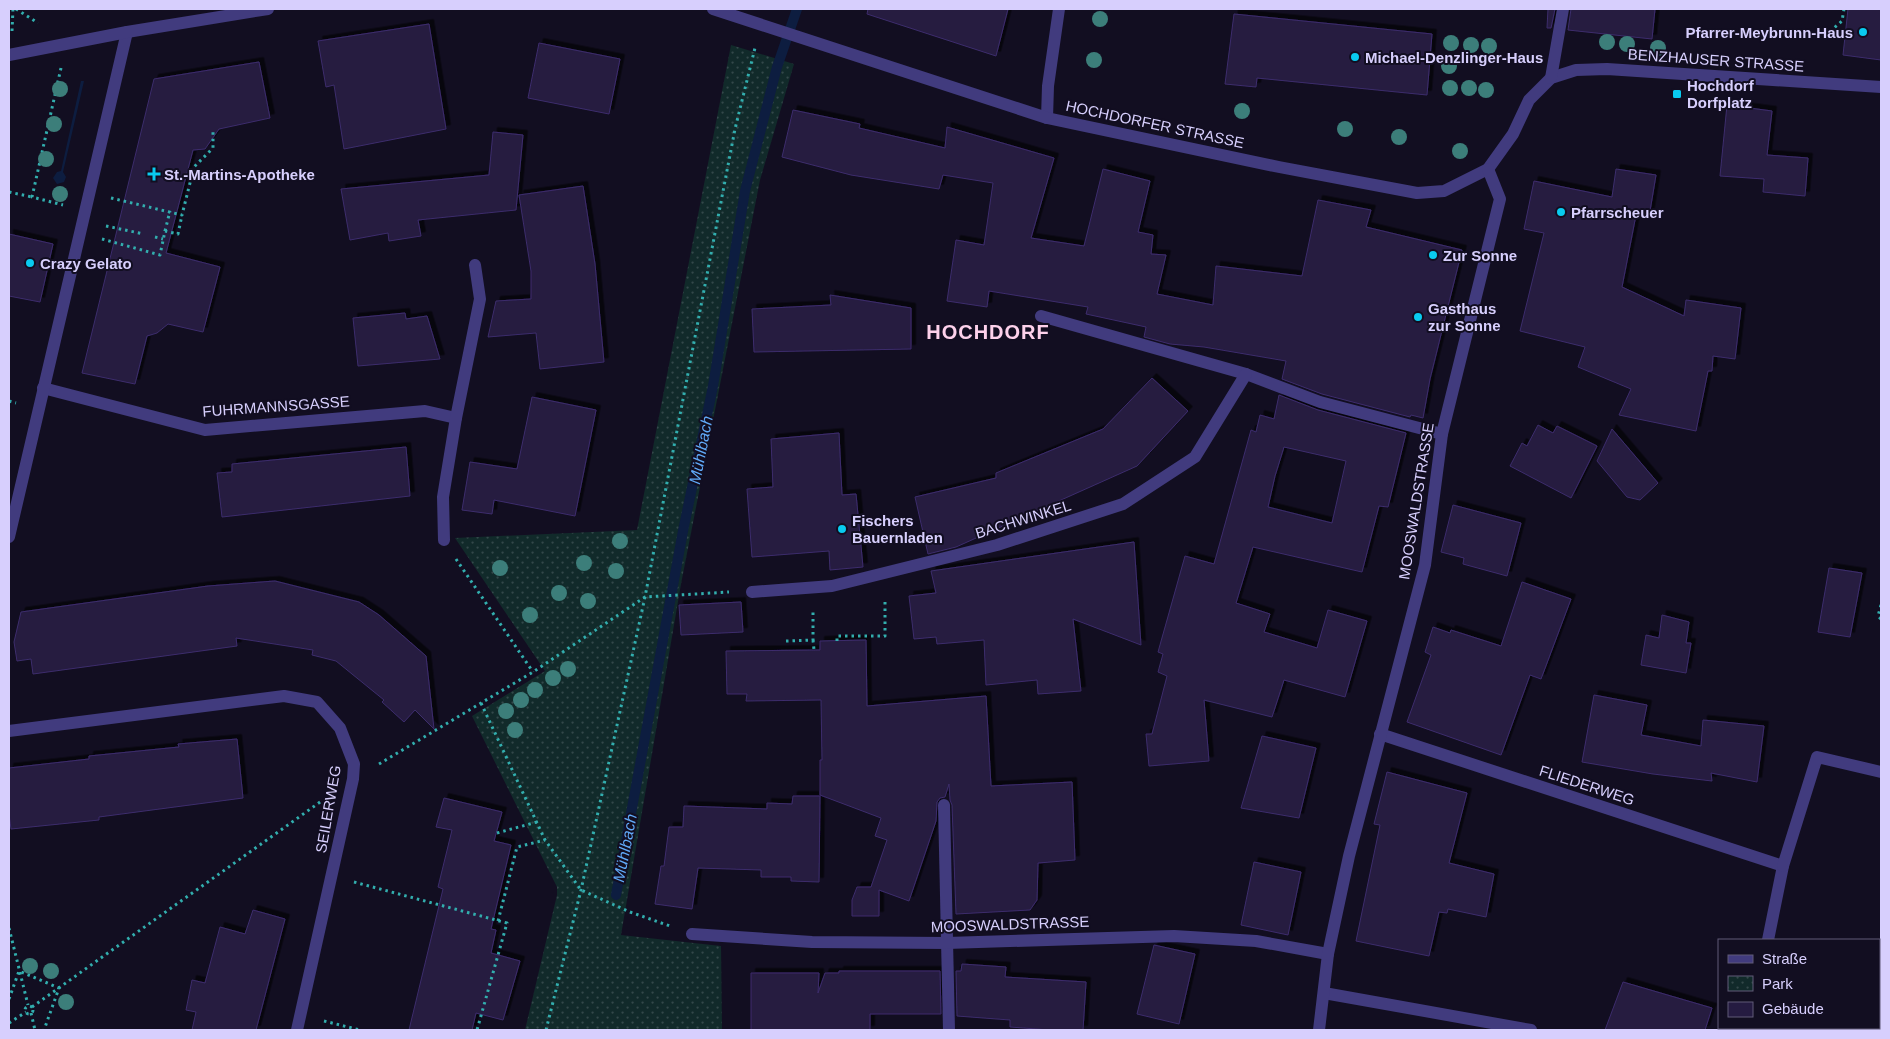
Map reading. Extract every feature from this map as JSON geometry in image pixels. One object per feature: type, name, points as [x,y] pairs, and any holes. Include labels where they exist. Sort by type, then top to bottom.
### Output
[{"type":"street","points":[[9,54],[126,32],[268,9]]},
{"type":"street","name":"HOCHDORFER STRASSE","points":[[713,9],[1047,118],[1279,167],[1417,193],[1444,192],[1488,169],[1513,134],[1529,100],[1550,78]]},
{"type":"street","points":[[1047,118],[1048,86],[1059,9]]},
{"type":"street","points":[[1550,78],[1563,9]]},
{"type":"street","points":[[9,537],[126,32]]},
{"type":"street","name":"BENZHAUSER STRASSE","points":[[1550,78],[1576,70],[1607,69],[1881,87]]},
{"type":"street","name":"MOOSWALDSTRASSE","points":[[1319,1030],[1328,954],[1349,856],[1425,565],[1442,434],[1500,199],[1488,169]]},
{"type":"street","points":[[444,540],[444,497],[456,418],[480,299],[475,265]]},
{"type":"street","points":[[1041,316],[1246,374],[1320,402],[1442,434]]},
{"type":"street","name":"BACHWINKEL","points":[[752,592],[832,586],[998,545],[1123,504],[1195,457],[1246,374]]},
{"type":"street","name":"FUHRMANNSGASSE","points":[[43,388],[205,430],[425,411],[456,418]]},
{"type":"street","name":"SEILERWEG","points":[[9,731],[284,696],[316,702],[340,728],[354,764],[353,779],[297,1030]]},
{"type":"street","name":"FLIEDERWEG","points":[[1380,734],[1783,866]]},
{"type":"street","points":[[1768,939],[1783,866],[1817,757],[1881,772]]},
{"type":"street","points":[[944,804],[949,1030]]},
{"type":"street","name":"MOOSWALDSTRASSE","points":[[692,934],[812,942],[948,943],[1174,936],[1256,941],[1328,954]]},
{"type":"street","points":[[1324,993],[1531,1030]]},
{"type":"path","points":[[12,37],[15,9],[40,24]]},
{"type":"path","points":[[1825,36],[1842,21],[1844,9]]},
{"type":"path","points":[[546,1030],[581,890],[645,597],[735,129],[760,24]]},
{"type":"path","points":[[32,197],[62,66],[58,44]]},
{"type":"path","points":[[165,231],[178,234],[194,167],[213,148],[213,131]]},
{"type":"path","points":[[9,192],[32,197],[144,234]]},
{"type":"path","points":[[123,200],[182,215]]},
{"type":"path","points":[[115,242],[160,256],[170,211]]},
{"type":"path","points":[[155,237],[163,239]]},
{"type":"path","points":[[444,540],[533,672]]},
{"type":"path","points":[[837,641],[837,636],[885,636],[886,572]]},
{"type":"path","points":[[813,588],[814,650]]},
{"type":"path","points":[[645,597],[752,592]]},
{"type":"path","points":[[1881,605],[1878,616],[1881,619]]},
{"type":"path","points":[[786,641],[813,640]]},
{"type":"path","points":[[481,703],[545,840],[581,890],[630,912],[692,934]]},
{"type":"path","points":[[497,833],[537,822]]},
{"type":"path","points":[[498,921],[517,847],[545,840]]},
{"type":"path","points":[[332,876],[507,923],[477,1030]]},
{"type":"path","points":[[9,928],[11,943],[28,1005],[32,1007],[31,1013],[35,1030]]},
{"type":"path","points":[[9,999],[19,971]]},
{"type":"path","points":[[19,971],[59,988],[44,1030]]},
{"type":"path","points":[[26,1012],[25,1008],[28,1005]]},
{"type":"path","points":[[9,1023],[26,1012],[31,1013]]},
{"type":"path","points":[[301,1015],[360,1030]]},
{"type":"green space","points":[[731,45],[794,64],[760,180],[681,584],[621,935],[721,946],[722,1030],[525,1030],[557,895],[557,887],[472,716],[545,671],[455,538],[637,530]]},
{"type":"water","points":[[81,81],[84,81],[63,172],[66,177],[64,182],[57,184],[53,178],[57,172],[61,171]]},
{"type":"building","points":[[868,9],[1008,9],[996,56],[867,14]]},
{"type":"building","points":[[1548,9],[1555,9],[1551,28],[1547,28]]},
{"type":"building","points":[[1571,9],[1655,9],[1652,39],[1568,30]]},
{"type":"building","name":"Pfarrer-Meybrunn-Haus","points":[[1848,9],[1881,9],[1881,60],[1843,55]]},
{"type":"building","name":"Michael-Denzlinger-Haus","points":[[1234,14],[1432,34],[1427,95],[1257,78],[1256,87],[1225,84]]},
{"type":"building","points":[[429,24],[446,129],[344,149],[334,85],[326,87],[318,41]]},
{"type":"building","points":[[539,43],[620,59],[609,114],[528,98]]},
{"type":"building","points":[[259,62],[270,118],[219,129],[205,149],[193,150],[166,253],[220,267],[203,332],[168,324],[157,333],[147,336],[135,384],[82,373],[154,79]]},
{"type":"building","points":[[1727,105],[1772,111],[1767,155],[1808,158],[1805,196],[1763,192],[1764,179],[1720,176]]},
{"type":"building","points":[[793,110],[860,124],[859,128],[945,148],[947,127],[1054,158],[1031,238],[1084,246],[1103,169],[1150,181],[1138,232],[1153,235],[1151,254],[1166,255],[1157,294],[1213,305],[1216,266],[1302,276],[1318,200],[1371,210],[1366,227],[1462,250],[1430,379],[1423,418],[1411,415],[1410,417],[1322,394],[1282,379],[1286,361],[1204,347],[1170,344],[1144,337],[1146,327],[1086,314],[1088,307],[989,291],[987,307],[947,301],[956,240],[984,245],[993,183],[943,175],[939,189],[851,175],[782,157]]},
{"type":"building","points":[[493,132],[523,135],[516,210],[418,220],[421,236],[389,241],[388,233],[350,240],[341,189],[489,175]]},
{"type":"building","points":[[1616,169],[1656,175],[1649,217],[1636,215],[1622,287],[1684,316],[1686,300],[1741,308],[1735,359],[1713,356],[1712,371],[1708,371],[1696,431],[1619,415],[1631,389],[1578,367],[1585,347],[1520,331],[1544,233],[1524,229],[1534,181],[1612,197]]},
{"type":"building","points":[[583,186],[595,264],[604,362],[540,369],[536,333],[488,337],[496,301],[531,299],[531,271],[519,195]]},
{"type":"building","points":[[9,234],[53,244],[40,302],[9,296]]},
{"type":"building","points":[[830,295],[911,308],[911,349],[754,352],[752,309],[831,305]]},
{"type":"building","points":[[405,313],[406,319],[427,316],[440,359],[358,366],[353,318]]},
{"type":"building","points":[[1152,378],[1188,411],[1137,466],[956,547],[928,554],[915,497],[996,478],[996,473],[1103,429]]},
{"type":"building","points":[[1279,395],[1318,410],[1406,433],[1388,507],[1379,506],[1362,572],[1253,547],[1236,603],[1270,614],[1264,632],[1317,648],[1328,610],[1367,621],[1345,697],[1284,680],[1272,717],[1204,700],[1209,761],[1149,766],[1146,734],[1152,734],[1167,676],[1158,672],[1163,654],[1158,652],[1185,556],[1214,564],[1251,430],[1256,432],[1260,415],[1274,419]],"holes":[[[1284,447],[1346,461],[1332,523],[1268,507]]]},
{"type":"building","points":[[532,397],[596,410],[575,516],[494,500],[492,514],[462,510],[470,462],[517,469]]},
{"type":"building","points":[[1538,425],[1553,433],[1557,426],[1597,446],[1571,498],[1510,466],[1522,443],[1527,446]]},
{"type":"building","points":[[1612,429],[1658,483],[1640,500],[1627,497],[1597,461]]},
{"type":"building","points":[[839,433],[842,495],[856,494],[863,567],[830,570],[829,551],[752,557],[747,489],[773,487],[771,439]]},
{"type":"building","points":[[406,447],[410,496],[222,517],[217,473],[232,472],[232,464]]},
{"type":"building","points":[[1453,505],[1521,523],[1507,576],[1463,564],[1464,558],[1441,552]]},
{"type":"building","points":[[1134,542],[1141,645],[1073,619],[1081,691],[1038,694],[1037,680],[986,685],[984,640],[937,644],[936,637],[914,639],[909,596],[936,593],[931,571]]},
{"type":"building","points":[[1829,568],[1862,573],[1850,637],[1818,632]]},
{"type":"building","points":[[275,581],[359,602],[379,615],[426,656],[434,729],[415,710],[404,722],[382,702],[384,700],[336,661],[312,655],[313,650],[236,638],[237,646],[33,674],[31,659],[17,661],[14,642],[21,612],[208,586]]},
{"type":"building","points":[[1522,582],[1571,599],[1541,679],[1530,675],[1501,755],[1407,722],[1431,655],[1425,652],[1433,627],[1450,633],[1451,630],[1501,646]]},
{"type":"building","points":[[741,602],[743,632],[681,635],[679,605]]},
{"type":"building","points":[[1662,615],[1689,622],[1686,643],[1691,643],[1686,673],[1641,665],[1646,635],[1659,638]]},
{"type":"building","points":[[866,640],[867,706],[986,696],[991,786],[1072,782],[1075,860],[1038,863],[1037,900],[1030,910],[956,914],[952,805],[949,784],[945,797],[940,798],[937,802],[936,821],[909,901],[879,890],[879,916],[852,916],[852,900],[857,887],[871,887],[887,840],[875,836],[881,818],[820,795],[820,760],[822,760],[821,700],[746,701],[747,694],[727,694],[726,651],[820,650],[820,641]]},
{"type":"building","points":[[1594,695],[1647,705],[1641,735],[1701,746],[1703,720],[1764,726],[1757,782],[1711,773],[1712,781],[1653,774],[1582,762]]},
{"type":"building","points":[[1262,736],[1316,748],[1299,818],[1241,808]]},
{"type":"building","points":[[237,739],[243,798],[99,817],[99,820],[11,829],[9,814],[9,768],[89,759],[89,756],[179,747],[178,744]]},
{"type":"building","points":[[1387,772],[1467,793],[1449,863],[1494,874],[1486,917],[1448,909],[1447,913],[1439,912],[1429,956],[1356,941],[1380,825],[1374,824]]},
{"type":"building","points":[[793,796],[820,796],[819,882],[791,881],[791,877],[761,877],[761,870],[698,868],[692,909],[655,904],[661,866],[664,866],[669,827],[683,827],[684,806],[767,809],[767,803],[792,804]]},
{"type":"building","points":[[444,798],[502,812],[494,841],[511,845],[491,929],[496,930],[491,953],[520,961],[503,1020],[476,1013],[472,1030],[409,1030],[443,889],[438,887],[452,830],[436,827]]},
{"type":"building","points":[[1254,862],[1301,872],[1288,935],[1241,925]]},
{"type":"building","points":[[253,910],[285,919],[256,1030],[192,1030],[196,1012],[186,1010],[192,980],[205,983],[220,927],[245,934]]},
{"type":"building","points":[[1154,945],[1195,954],[1179,1024],[1137,1014]]},
{"type":"building","points":[[962,964],[1006,967],[1005,977],[1086,982],[1083,1030],[1010,1027],[1010,1020],[957,1016],[956,971],[961,971]]},
{"type":"building","points":[[839,971],[940,971],[941,1014],[870,1014],[870,1030],[751,1030],[751,973],[819,973],[818,993],[825,973],[839,973]]},
{"type":"building","points":[[1623,982],[1712,1008],[1705,1030],[1605,1030]]},
{"type":"waterway","name":"Mühlbach","points":[[616,895],[683,531],[713,386],[745,191],[777,67],[797,9]]},
{"type":"place","name":"Pfarrer-Meybrunn-Haus","points":[[1863,32]]},
{"type":"place","name":"Michael-Denzlinger-Haus","points":[[1355,57]]},
{"type":"place","name":"Hochdorf Dorfplatz","points":[[1677,94]]},
{"type":"place","name":"St.-Martins-Apotheke","points":[[154,174]]},
{"type":"place","name":"Pfarrscheuer","points":[[1561,212]]},
{"type":"place","name":"Zur Sonne","points":[[1433,255]]},
{"type":"place","name":"Crazy Gelato","points":[[30,263]]},
{"type":"place","name":"Gasthaus zur Sonne","points":[[1418,317]]},
{"type":"place","name":"Fischers Bauernladen","points":[[842,529]]},
{"type":"district","name":"HOCHDORF","points":[[988,332]]}]
